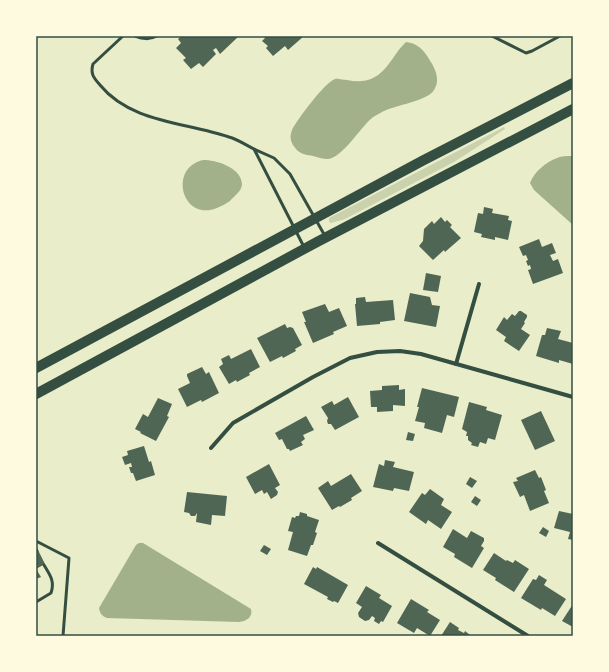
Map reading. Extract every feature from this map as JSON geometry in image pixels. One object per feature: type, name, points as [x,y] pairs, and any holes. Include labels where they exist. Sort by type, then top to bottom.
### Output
[{"type":"main road","points":[[36,368],[429,157],[573,83]]},
{"type":"main road","points":[[36,394],[304,248],[573,109]]},
{"type":"street","points":[[456,364],[479,284]]},
{"type":"street","points":[[211,448],[232,423],[313,376],[350,358],[377,352],[400,351],[422,354],[573,397]]},
{"type":"street","points":[[378,543],[528,636]]},
{"type":"lane","points":[[123,36],[93,64],[91,70],[92,76],[107,94],[129,108],[153,118],[230,137],[274,158],[290,174],[326,237]]},
{"type":"lane","points":[[135,36],[144,39],[153,38],[156,36]]},
{"type":"lane","points":[[492,36],[526,53],[560,36]]},
{"type":"lane","points":[[254,149],[304,248]]},
{"type":"lane","points":[[36,541],[69,558],[63,636]]},
{"type":"lane","points":[[36,602],[51,593],[53,588],[53,582],[44,565]]},
{"type":"shaded area","points":[[406,42],[414,44],[420,48],[433,66],[437,82],[431,94],[418,100],[388,109],[374,116],[339,154],[333,157],[328,159],[322,158],[298,151],[291,140],[292,130],[299,118],[318,94],[335,79],[360,81],[373,78],[383,71]]},
{"type":"shaded area","points":[[504,127],[505,129],[454,162],[345,219],[331,223],[329,222],[329,218]]},
{"type":"shaded area","points":[[573,156],[573,225],[534,190],[530,183],[537,171],[549,162],[560,157]]},
{"type":"shaded area","points":[[203,160],[221,163],[233,169],[241,178],[242,184],[242,187],[230,201],[217,208],[205,210],[195,208],[188,201],[184,192],[183,182],[186,173],[192,165]]},
{"type":"shaded area","points":[[143,543],[251,609],[250,616],[247,620],[239,622],[107,618],[101,613],[99,608],[136,545]]},
{"type":"building","points":[[182,36],[239,36],[220,54],[216,48],[213,50],[216,54],[203,67],[199,63],[191,69],[183,60],[186,58],[176,48],[181,43],[178,39]]},
{"type":"building","points":[[264,36],[304,36],[288,50],[285,46],[273,56],[266,48],[268,46],[262,41],[265,38]]},
{"type":"building","points":[[484,207],[493,209],[492,213],[509,216],[508,220],[512,221],[508,240],[495,237],[495,240],[481,237],[482,234],[474,232],[478,213],[483,214]]},
{"type":"building","points":[[441,217],[445,222],[447,220],[452,225],[450,227],[461,238],[433,260],[419,246],[423,241],[424,229],[432,221],[434,224]]},
{"type":"building","points":[[539,239],[542,247],[552,243],[556,253],[550,255],[553,261],[558,259],[563,273],[533,284],[528,270],[531,269],[530,265],[528,266],[526,255],[523,256],[519,247]]},
{"type":"building","points":[[426,273],[441,276],[438,292],[423,290]]},
{"type":"building","points":[[410,293],[430,297],[432,305],[440,306],[436,327],[404,321]]},
{"type":"building","points":[[365,297],[366,302],[393,300],[395,320],[380,322],[380,324],[357,326],[355,304],[356,298]]},
{"type":"building","points":[[325,304],[329,312],[339,308],[347,326],[333,332],[334,334],[313,343],[304,322],[306,322],[302,312]]},
{"type":"building","points":[[519,311],[527,315],[524,322],[525,323],[521,329],[530,335],[519,351],[504,341],[506,337],[496,330],[504,317],[507,320],[512,314],[515,316]]},
{"type":"building","points":[[285,324],[287,328],[293,328],[302,345],[295,349],[296,351],[283,358],[282,356],[270,362],[257,338]]},
{"type":"building","points":[[547,328],[561,331],[558,339],[573,343],[573,364],[559,360],[559,363],[536,356],[542,335],[545,335]]},
{"type":"building","points":[[251,349],[260,367],[249,373],[250,375],[237,382],[236,380],[229,384],[219,367],[223,364],[221,359],[229,355],[231,359]]},
{"type":"building","points":[[202,367],[206,374],[209,372],[219,393],[202,402],[201,400],[187,407],[178,389],[190,383],[187,374]]},
{"type":"building","points":[[399,385],[399,390],[405,389],[405,406],[393,405],[393,411],[377,412],[377,407],[371,407],[370,391],[382,390],[382,386]]},
{"type":"building","points":[[422,388],[459,397],[454,417],[447,415],[442,433],[424,428],[425,423],[415,421]]},
{"type":"building","points":[[348,397],[359,417],[335,430],[331,424],[328,424],[328,418],[321,407],[332,401],[334,405]]},
{"type":"building","points":[[158,398],[172,404],[167,416],[169,417],[156,441],[135,429],[143,414],[148,417]]},
{"type":"building","points":[[469,402],[487,407],[486,410],[502,415],[495,440],[488,438],[486,444],[480,442],[478,447],[471,445],[472,443],[468,440],[468,436],[466,436],[467,432],[462,429]]},
{"type":"building","points":[[541,411],[555,441],[535,450],[521,420]]},
{"type":"building","points":[[306,416],[314,430],[303,435],[305,439],[301,442],[303,445],[290,451],[287,449],[282,439],[279,440],[275,433]]},
{"type":"building","points":[[408,432],[415,434],[413,441],[406,440]]},
{"type":"building","points":[[144,446],[149,462],[151,461],[155,475],[136,481],[129,467],[132,467],[131,463],[125,465],[122,457],[128,455],[127,451]]},
{"type":"building","points":[[385,460],[395,462],[393,467],[414,472],[409,491],[394,488],[393,491],[373,487],[379,464],[384,466]]},
{"type":"building","points":[[269,464],[280,485],[275,488],[278,492],[277,495],[271,499],[267,492],[264,494],[262,490],[255,494],[246,477]]},
{"type":"building","points":[[535,470],[539,478],[541,477],[546,490],[544,491],[549,503],[530,511],[524,495],[520,497],[513,482],[518,481],[516,478]]},
{"type":"building","points":[[351,474],[362,491],[351,498],[352,500],[332,510],[318,488],[328,481],[331,486]]},
{"type":"building","points":[[470,477],[477,481],[472,488],[466,484]]},
{"type":"building","points":[[430,489],[444,499],[441,505],[452,512],[441,529],[428,520],[426,524],[409,512],[422,493],[425,495]]},
{"type":"building","points":[[187,492],[227,496],[225,516],[212,515],[211,525],[196,522],[197,513],[195,516],[191,516],[189,513],[184,512]]},
{"type":"building","points":[[475,496],[481,500],[477,506],[471,502]]},
{"type":"building","points":[[559,511],[573,514],[573,540],[568,539],[570,532],[554,528]]},
{"type":"building","points":[[300,512],[319,520],[313,545],[311,545],[307,556],[288,550],[293,532],[288,531],[292,517],[295,518],[296,516],[299,516]]},
{"type":"building","points":[[543,527],[549,531],[546,537],[539,533]]},
{"type":"building","points":[[453,529],[467,538],[471,531],[484,538],[481,546],[484,548],[472,568],[454,557],[455,554],[443,547]]},
{"type":"building","points":[[264,545],[271,549],[267,555],[260,551]]},
{"type":"building","points":[[38,550],[45,564],[36,569],[36,551]]},
{"type":"building","points":[[494,553],[506,561],[507,560],[513,563],[515,560],[529,569],[514,592],[495,580],[496,578],[483,570]]},
{"type":"building","points":[[313,567],[316,569],[317,567],[348,585],[338,603],[327,599],[328,597],[304,584]]},
{"type":"building","points":[[36,569],[41,577],[36,579]]},
{"type":"building","points":[[539,575],[547,580],[544,585],[566,599],[555,616],[542,608],[541,610],[521,598],[533,579],[536,580]]},
{"type":"building","points":[[366,586],[381,595],[379,598],[392,606],[383,622],[381,621],[379,624],[374,621],[375,618],[372,616],[369,620],[365,621],[359,617],[358,613],[362,607],[356,603]]},
{"type":"building","points":[[411,599],[429,610],[427,612],[440,620],[430,636],[417,628],[414,633],[397,623]]},
{"type":"building","points":[[573,604],[573,627],[562,621]]},
{"type":"building","points":[[450,622],[459,628],[458,630],[464,633],[465,631],[470,635],[441,636]]}]
